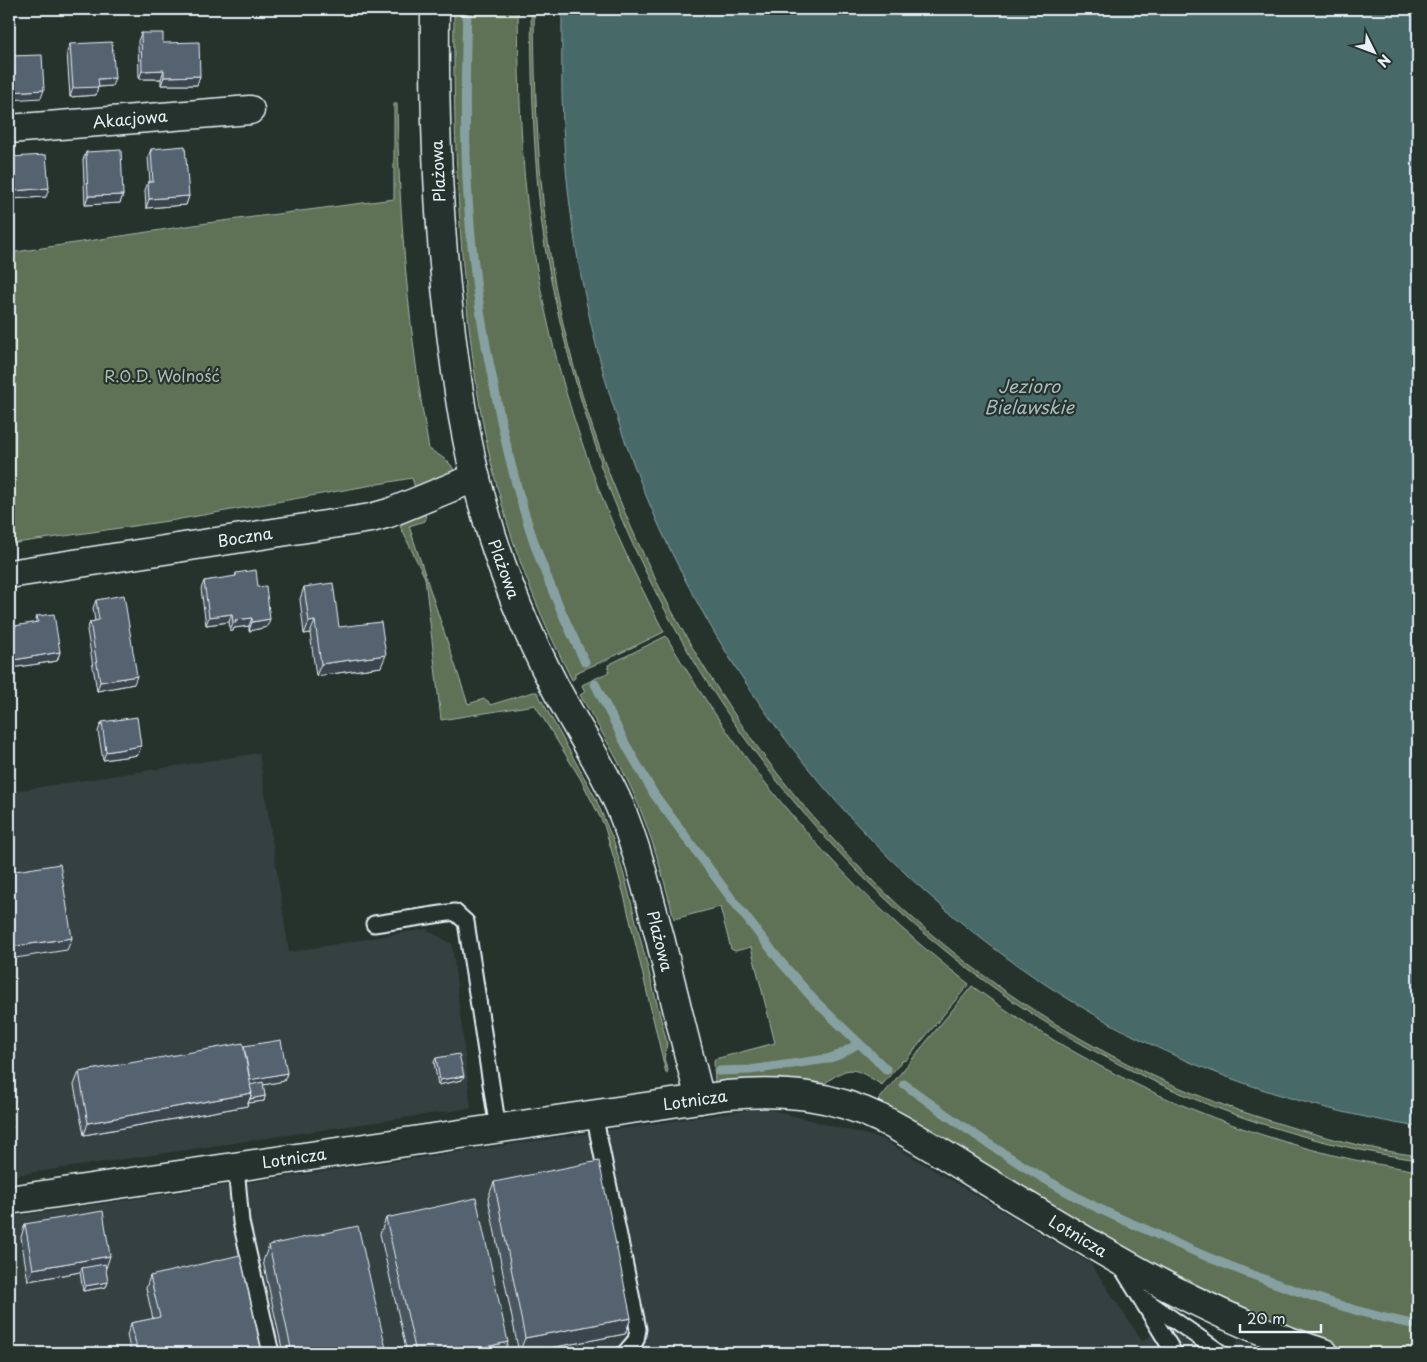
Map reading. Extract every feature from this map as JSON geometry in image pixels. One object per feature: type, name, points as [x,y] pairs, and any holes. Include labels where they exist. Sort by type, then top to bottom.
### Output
[{"type":"street","name":"Plażowa","points":[[435,9],[436,118],[442,236],[449,317],[457,385],[476,480],[510,589],[526,626],[556,688],[608,783],[629,829],[644,878],[700,1099]]},
{"type":"street","name":"Akacjowa","points":[[9,129],[250,110]]},
{"type":"street","name":"Boczna","points":[[9,574],[371,518],[389,513],[462,483],[476,480]]},
{"type":"street","name":"Lotnicza","points":[[9,1200],[733,1094],[776,1092],[812,1096],[857,1108],[900,1128],[1118,1260],[1173,1291],[1211,1310],[1269,1334],[1324,1353]]},
{"type":"lane","points":[[374,924],[455,912],[466,922],[498,1128]]},
{"type":"lane","points":[[594,1114],[638,1328],[636,1340],[625,1353]]},
{"type":"lane","points":[[236,1167],[241,1222],[271,1353]]},
{"type":"lane","points":[[1118,1260],[1174,1353]]},
{"type":"lane","points":[[1139,1295],[1221,1353]]},
{"type":"shaded area","points":[[259,753],[289,952],[426,929],[452,944],[471,1108],[9,1176],[9,792]]},
{"type":"shaded area","points":[[764,1108],[882,1139],[1091,1264],[1142,1341],[1168,1325],[1201,1353],[9,1353],[9,1217]]},
{"type":"shaded area","points":[[1238,1340],[1275,1353],[1231,1353]]},
{"type":"green space","points":[[454,9],[518,9],[524,176],[531,232],[551,336],[564,387],[598,487],[640,585],[664,632],[575,673],[575,678],[572,680],[539,610],[512,539],[491,462],[480,407],[463,266],[457,170]]},
{"type":"green space","points":[[531,9],[534,9],[538,137],[545,222],[559,306],[569,348],[611,478],[668,603],[738,719],[821,826],[917,922],[1024,1004],[1143,1071],[1271,1121],[1344,1142],[1418,1156],[1418,1160],[1279,1129],[1148,1079],[1026,1010],[915,925],[815,826],[729,715],[657,594],[600,464],[601,462],[576,382],[555,302],[541,217],[534,128]]},
{"type":"green space","name":"R.O.D. Wolność","points":[[394,104],[397,104],[400,191],[406,277],[429,449],[448,462],[455,473],[416,491],[412,478],[175,520],[9,544],[9,253],[207,223],[394,199]]},
{"type":"green space","points":[[460,495],[461,500],[426,511]]},
{"type":"green space","points":[[424,511],[425,521],[409,526],[468,704],[484,699],[490,705],[537,692],[595,797],[614,842],[626,882],[667,1043],[664,1059],[668,1070],[667,1073],[625,899],[604,825],[580,778],[535,705],[441,720],[425,578],[400,526],[409,518]]},
{"type":"green space","points":[[666,636],[729,735],[800,825],[880,908],[923,947],[969,984],[906,1060],[902,1061],[882,1085],[853,1070],[841,1073],[824,1084],[778,1078],[720,1085],[715,1083],[715,1059],[775,1043],[751,947],[735,951],[731,949],[720,907],[674,919],[656,854],[639,806],[620,766],[580,695],[585,692],[582,685],[609,672],[608,665]]},
{"type":"green space","points":[[972,986],[1013,1015],[1099,1066],[1190,1108],[1285,1142],[1365,1162],[1418,1171],[1418,1353],[1363,1353],[1323,1342],[1205,1296],[877,1102]]},
{"type":"water","name":"Jezioro Bielawskie","points":[[562,9],[1418,9],[1418,1127],[1331,1109],[1246,1084],[1164,1050],[1124,1031],[1085,1009],[995,949],[912,880],[837,802],[769,717],[710,625],[660,529],[620,428],[591,324],[573,225],[563,125]]},
{"type":"building","points":[[141,33],[163,33],[163,43],[199,42],[200,76],[164,77],[164,70],[142,71]]},
{"type":"building","points":[[112,42],[115,78],[98,79],[99,87],[73,88],[70,44]]},
{"type":"building","points":[[42,55],[44,90],[9,92],[9,56]]},
{"type":"building","points":[[185,146],[189,196],[149,199],[148,182],[153,182],[151,149]]},
{"type":"building","points":[[121,150],[123,195],[88,196],[86,152]]},
{"type":"building","points":[[46,155],[49,188],[13,191],[11,157]]},
{"type":"building","points":[[256,570],[258,587],[266,586],[270,619],[252,622],[252,618],[235,620],[236,623],[233,623],[232,614],[209,617],[204,581],[236,576],[236,573]]},
{"type":"building","points":[[333,583],[339,627],[381,622],[386,655],[321,664],[315,621],[309,622],[304,587]]},
{"type":"building","points":[[124,595],[137,676],[100,682],[90,622],[99,620],[96,600]]},
{"type":"building","points":[[54,614],[60,652],[14,660],[9,627],[38,622],[37,616]]},
{"type":"building","points":[[137,717],[141,746],[106,752],[102,722]]},
{"type":"building","points":[[60,864],[72,938],[9,947],[9,872]]},
{"type":"building","points":[[281,1040],[287,1073],[250,1080],[244,1046]]},
{"type":"building","points":[[243,1043],[252,1093],[88,1123],[79,1072]]},
{"type":"building","points":[[459,1054],[464,1076],[440,1080],[436,1058]]},
{"type":"building","points":[[263,1082],[265,1096],[250,1099],[252,1093],[250,1085]]},
{"type":"building","points":[[9,1102],[12,1128],[9,1128]]},
{"type":"building","points":[[599,1161],[631,1318],[525,1338],[494,1182]]},
{"type":"building","points":[[476,1198],[508,1342],[459,1353],[416,1353],[386,1218]]},
{"type":"building","points":[[103,1211],[110,1256],[33,1269],[25,1224]]},
{"type":"building","points":[[358,1226],[387,1353],[292,1353],[269,1245]]},
{"type":"building","points":[[240,1255],[262,1353],[138,1353],[131,1323],[160,1317],[150,1276]]},
{"type":"building","points":[[105,1264],[108,1282],[85,1286],[82,1268]]},
{"type":"building","points":[[786,1349],[786,1353],[762,1353]]},
{"type":"waterway","points":[[467,9],[465,103],[468,197],[475,271],[485,343],[506,444],[525,513],[548,580],[585,662]]},
{"type":"waterway","points":[[595,684],[626,745],[654,794],[731,898],[781,962],[815,1001],[887,1070]]},
{"type":"waterway","points":[[718,1071],[750,1070],[827,1059],[839,1055],[859,1043]]},
{"type":"waterway","points":[[904,1084],[968,1130],[1013,1159],[1059,1187],[1106,1212],[1208,1257],[1269,1281],[1362,1312],[1418,1325]]}]
